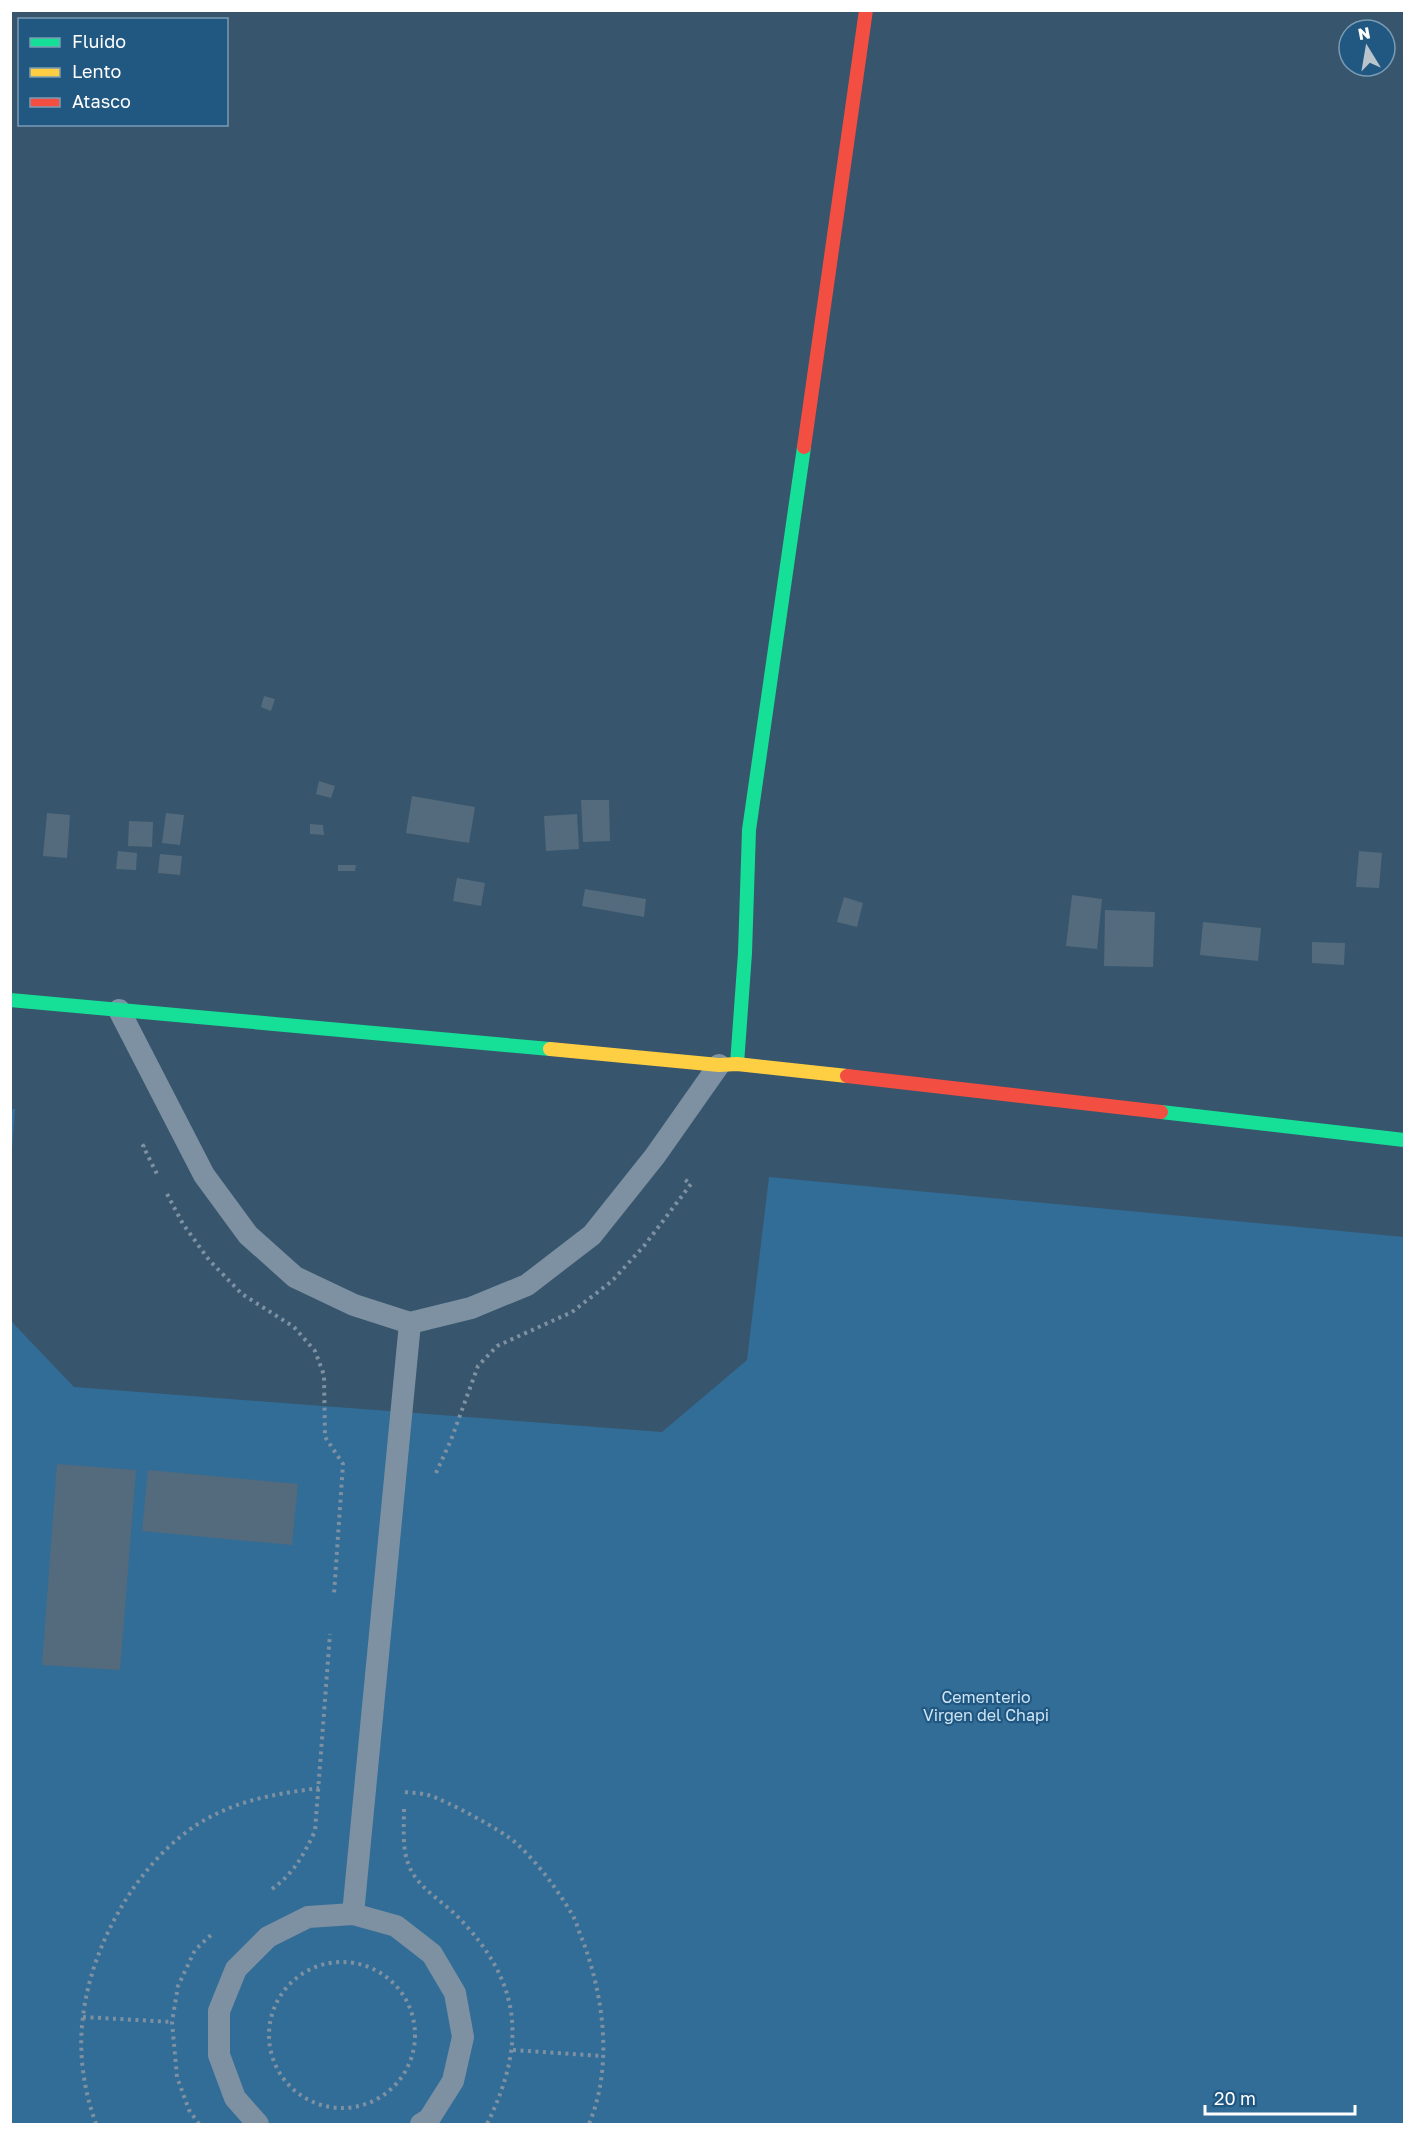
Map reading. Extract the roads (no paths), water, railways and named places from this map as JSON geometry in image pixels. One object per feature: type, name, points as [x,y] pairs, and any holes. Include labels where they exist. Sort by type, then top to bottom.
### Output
[{"type":"street","points":[[728,1065],[745,953],[749,830],[866,10]]},
{"type":"street","points":[[10,1000],[728,1065],[1404,1140]]},
{"type":"lane","points":[[119,1010],[204,1175],[248,1235],[295,1277],[354,1305],[410,1323],[471,1308],[527,1285],[592,1235],[728,1065]]},
{"type":"lane","points":[[353,1914],[410,1323]]},
{"type":"lane","points":[[258,2124],[235,2098],[219,2055],[219,2011],[237,1969],[268,1937],[308,1917],[353,1914],[396,1926],[432,1954],[455,1993],[463,2037],[453,2081],[429,2119],[421,2124]]},
{"type":"park label","name":"Cementerio Virgen del Chapi","points":[[986,1706]]}]
